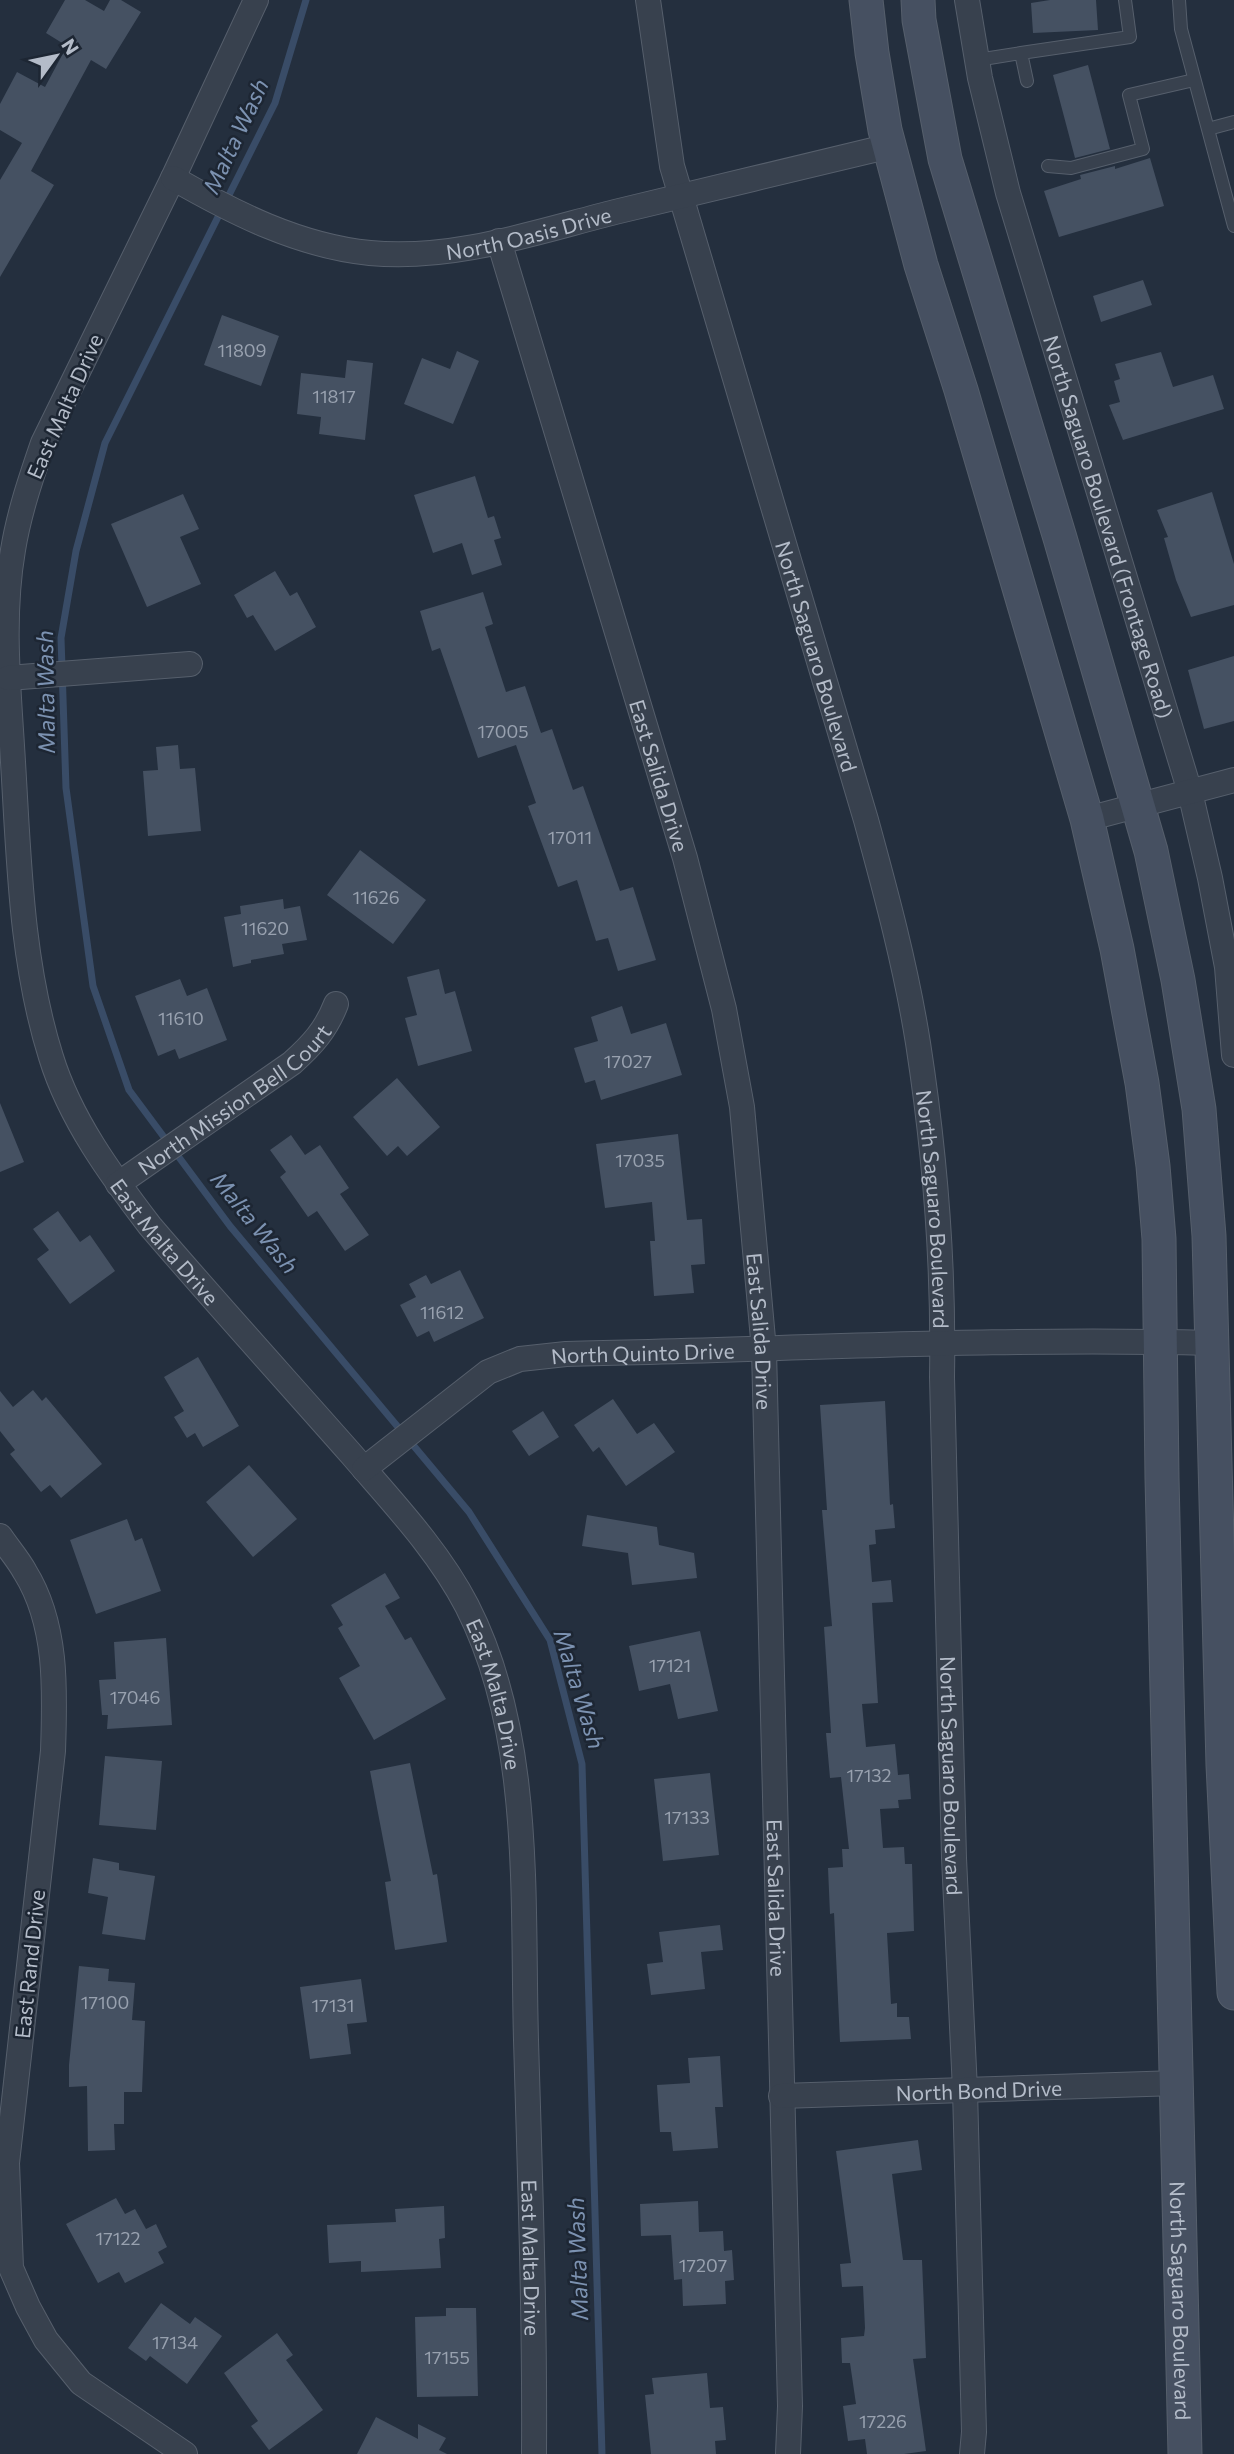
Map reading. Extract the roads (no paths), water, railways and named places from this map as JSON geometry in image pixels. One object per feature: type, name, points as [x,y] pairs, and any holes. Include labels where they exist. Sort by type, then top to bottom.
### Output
[{"type":"main road","name":"North Saguaro Boulevard","points":[[866,0],[872,54],[890,146],[921,265],[961,390],[1087,819],[1117,948],[1142,1083],[1153,1166],[1159,1239],[1185,2454]]},
{"type":"main road","points":[[918,0],[919,20],[945,159],[1151,851],[1178,980],[1199,1109],[1209,1236],[1223,1765],[1234,1993]]},
{"type":"street","name":"East Malta Drive","points":[[256,0],[173,178],[43,443],[27,489],[10,520],[12,551],[6,617],[8,678],[25,936],[36,998],[51,1058],[75,1112],[118,1184],[197,1280],[364,1469],[446,1569],[468,1607],[501,1691],[513,1748],[520,1827],[530,2151],[534,2454]]},
{"type":"street","name":"North Saguaro Boulevard","points":[[649,0],[672,166],[866,820],[893,920],[918,1042],[934,1176],[943,1310],[954,1858],[965,2090],[974,2432],[972,2454]]},
{"type":"street","name":"North Saguaro Boulevard (Frontage Road)","points":[[967,0],[977,60],[1008,193],[1190,792],[1227,967],[1234,1055]]},
{"type":"street","name":"North Oasis Drive","points":[[173,178],[210,199],[284,233],[329,247],[403,255],[499,242],[890,146]]},
{"type":"street","name":"East Salida Drive","points":[[499,242],[685,858],[724,1009],[742,1107],[764,1350],[790,2406],[788,2454]]},
{"type":"street","points":[[8,678],[190,664]]},
{"type":"street","points":[[1087,819],[1234,780]]},
{"type":"street","name":"North Mission Bell Court","points":[[118,1184],[292,1063],[315,1042],[336,1004]]},
{"type":"street","name":"North Quinto Drive","points":[[364,1469],[488,1372],[520,1359],[566,1354],[943,1344],[1211,1343]]},
{"type":"street","name":"East Rand Drive","points":[[0,1536],[26,1573],[45,1619],[52,1660],[55,1707],[53,1751],[7,2163],[11,2269],[46,2340],[81,2383],[185,2454]]},
{"type":"street","name":"North Bond Drive","points":[[781,2096],[1177,2083]]},
{"type":"lane","points":[[977,60],[1130,37],[1125,0]]},
{"type":"lane","points":[[1179,0],[1181,29],[1234,226]]},
{"type":"lane","points":[[1021,53],[1027,81]]},
{"type":"lane","points":[[1048,166],[1070,168],[1143,149],[1129,95],[1194,80]]},
{"type":"lane","points":[[1208,129],[1234,122]]},
{"type":"waterway","name":"Malta Wash","points":[[306,0],[275,103],[105,443],[76,551],[61,638],[66,788],[93,986],[129,1090],[230,1226],[469,1512],[550,1640],[582,1764],[602,2454]]}]
